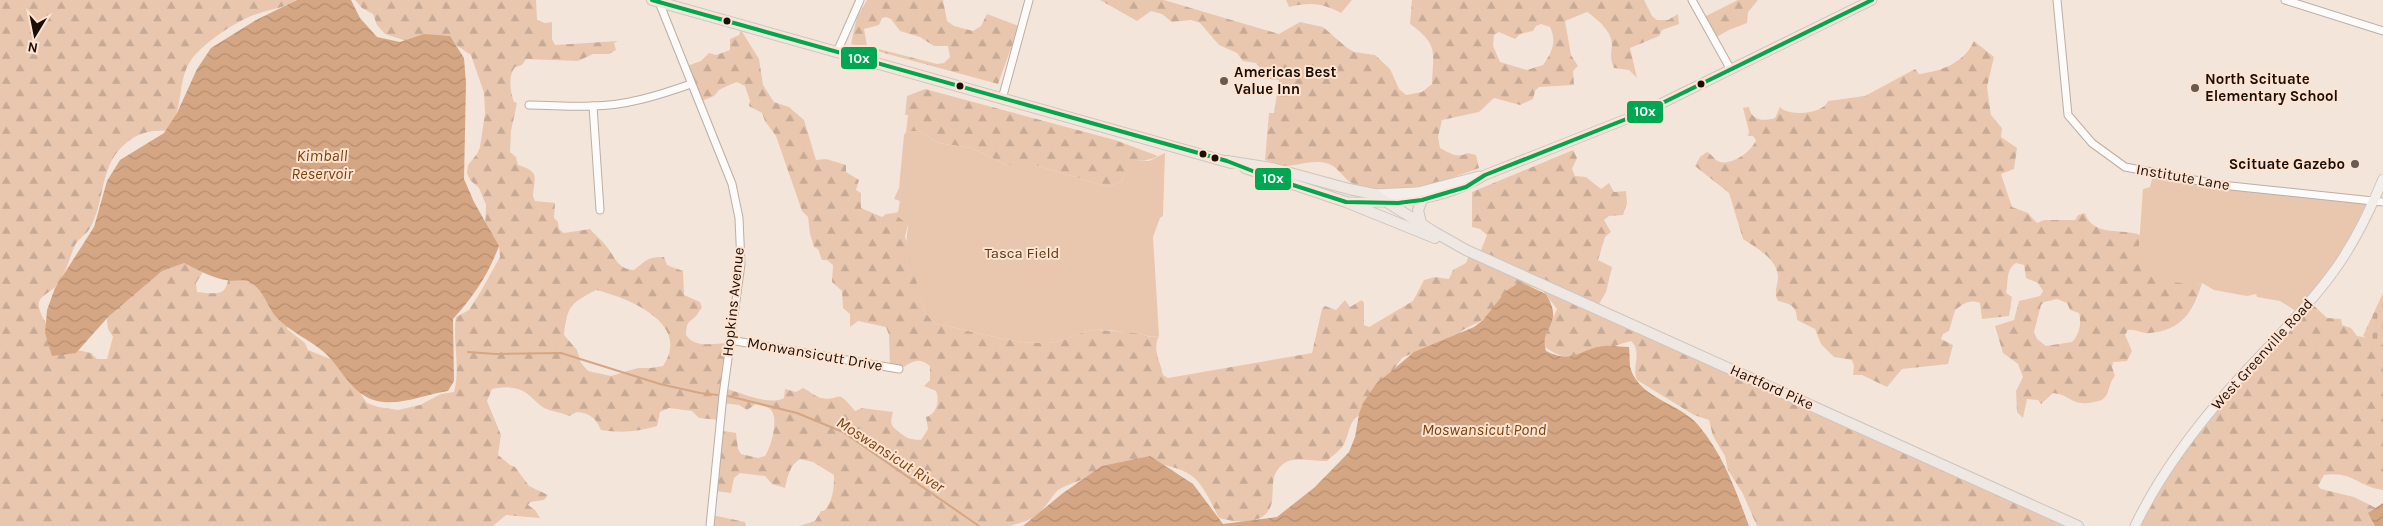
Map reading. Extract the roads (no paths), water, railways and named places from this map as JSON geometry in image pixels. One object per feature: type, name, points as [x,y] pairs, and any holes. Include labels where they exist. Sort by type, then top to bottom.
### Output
[{"type":"highway","name":"Hartford Pike","points":[[655,1],[1227,161],[1272,168],[1336,186],[1374,194],[1466,250]]},
{"type":"highway","name":"Hartford Pike","points":[[1227,161],[1268,177],[1346,202],[1466,250],[2078,526]]},
{"type":"highway","points":[[1421,223],[1418,210],[1422,200]]},
{"type":"main road","points":[[1374,194],[1418,192],[1485,175],[1644,112],[1872,0]]},
{"type":"main road","points":[[1346,202],[1388,203],[1422,200],[1466,187],[1485,175]]},
{"type":"main road","name":"West Greenville Road","points":[[2135,526],[2177,453],[2228,391],[2303,310],[2331,275],[2379,202],[2383,179]]},
{"type":"street","points":[[837,52],[860,0]]},
{"type":"street","points":[[1002,98],[1029,0]]},
{"type":"street","points":[[1692,0],[1731,70]]},
{"type":"street","name":"Institute Lane","points":[[2057,0],[2068,115],[2092,143],[2118,163],[2135,170],[2221,185],[2379,202]]},
{"type":"street","points":[[2285,0],[2383,31]]},
{"type":"street","name":"Hopkins Avenue","points":[[655,1],[732,184],[739,218],[740,264],[710,526]]},
{"type":"street","points":[[529,104],[593,106],[665,93],[691,84]]},
{"type":"street","points":[[593,106],[600,210]]},
{"type":"street","name":"Monwansicutt Drive","points":[[730,340],[900,369]]},
{"type":"water","name":"Kimball Reservoir","points":[[297,0],[351,0],[360,18],[377,37],[400,42],[424,34],[450,36],[464,58],[466,83],[464,179],[474,202],[499,246],[480,285],[453,319],[454,381],[448,391],[404,401],[381,402],[370,399],[355,389],[325,353],[287,327],[276,317],[258,288],[253,284],[246,280],[228,281],[204,273],[184,263],[162,271],[109,316],[76,353],[52,356],[45,333],[47,310],[55,288],[94,227],[107,181],[120,160],[164,133],[177,113],[197,69],[211,48],[256,20]]},
{"type":"water","name":"Moswansicut Pond","points":[[1520,282],[1546,294],[1551,305],[1553,317],[1545,337],[1546,351],[1564,357],[1604,346],[1629,347],[1630,368],[1636,380],[1643,388],[1692,418],[1708,437],[1729,474],[1749,526],[1023,526],[1063,493],[1102,466],[1150,456],[1193,484],[1223,524],[1277,517],[1315,487],[1349,452],[1355,437],[1363,403],[1376,384],[1414,352],[1474,327],[1483,320],[1506,291]]},
{"type":"water","points":[[2383,503],[2383,526],[2375,526],[2368,513]]},
{"type":"waterway","name":"Moswansicut River","points":[[468,352],[496,354],[561,353],[660,384],[718,395]]},
{"type":"waterway","name":"Moswansicut River","points":[[728,396],[797,413],[843,432],[979,526]]},
{"type":"place","name":"Americas Best Value Inn","points":[[1224,81]]},
{"type":"place","name":"North Scituate Elementary School","points":[[2195,88]]},
{"type":"place","name":"Scituate Gazebo","points":[[2355,164]]},
{"type":"park label","name":"Tasca Field","points":[[1022,253]]}]
